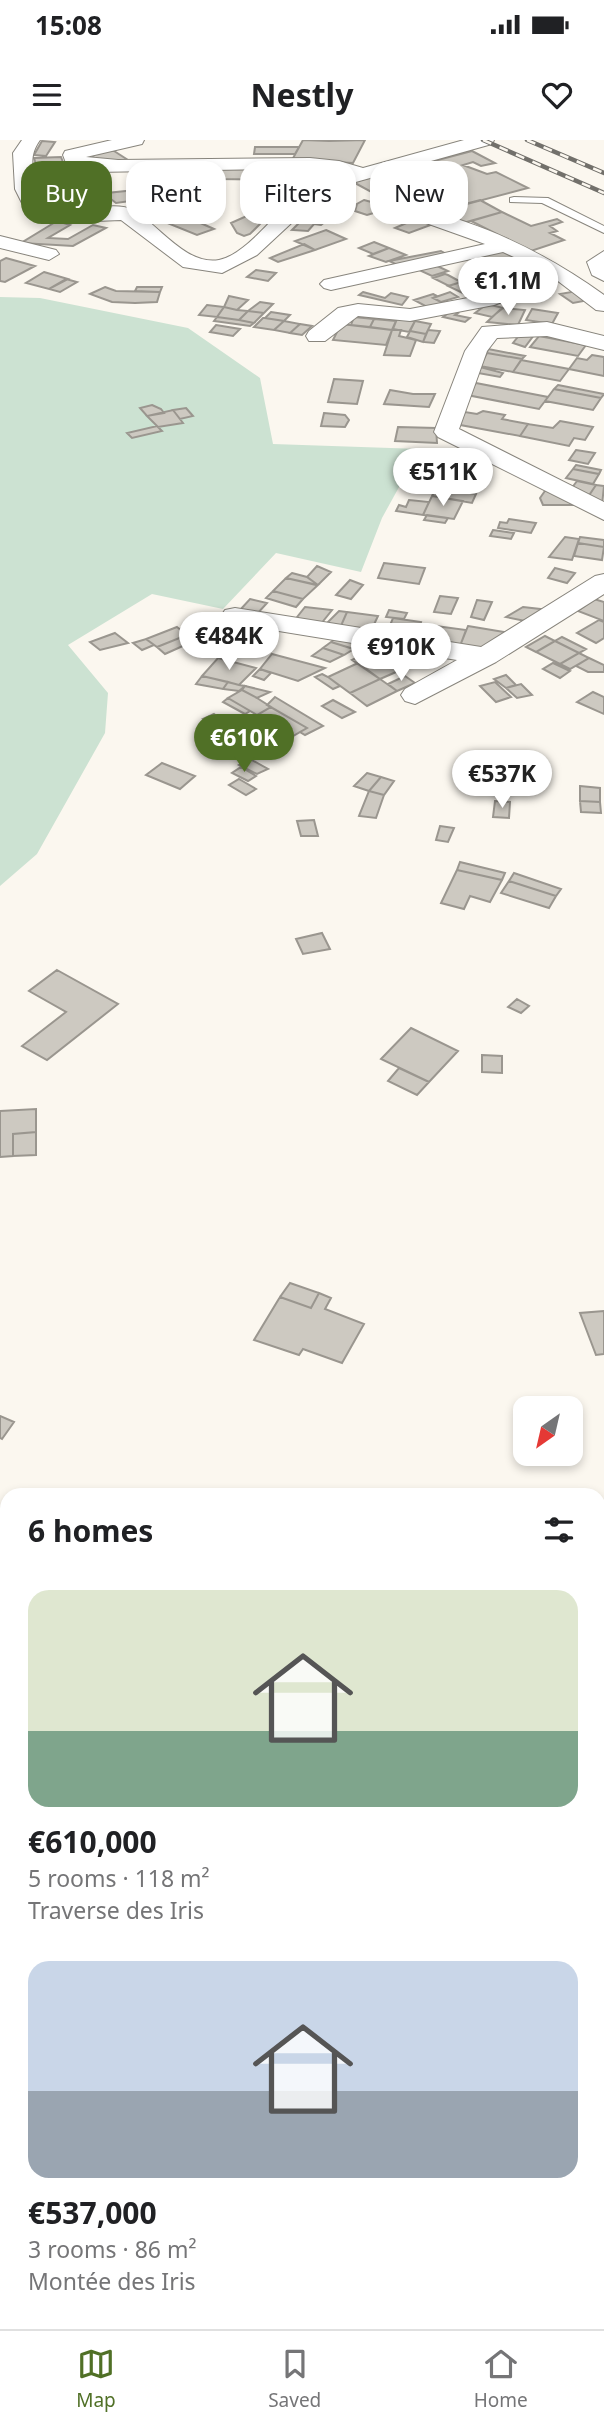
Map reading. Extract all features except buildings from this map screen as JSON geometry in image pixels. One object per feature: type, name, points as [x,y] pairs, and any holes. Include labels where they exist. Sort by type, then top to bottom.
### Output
[{"type":"street","points":[[23,161],[22,153],[31,140]]},
{"type":"street","points":[[135,140],[81,151],[72,155],[73,159],[105,167],[340,165],[365,180]]},
{"type":"street","points":[[112,214],[125,214],[190,263],[222,267],[250,251],[320,186],[338,181],[365,180],[485,140]]},
{"type":"street","points":[[365,180],[367,159],[372,149]]},
{"type":"street","points":[[4,195],[21,190]]},
{"type":"street","points":[[447,224],[506,245],[552,267],[604,305]]},
{"type":"street","points":[[0,242],[49,254]]},
{"type":"street","points":[[331,284],[506,245]]},
{"type":"street","points":[[604,257],[597,262],[599,271],[604,275]]},
{"type":"street","points":[[317,336],[346,313],[358,310],[410,315],[494,299],[515,291],[537,273],[552,267]]},
{"type":"street","points":[[604,343],[547,330],[490,332],[476,351],[446,432],[604,512]]},
{"type":"street","points":[[415,695],[486,656],[604,582]]},
{"type":"street","points":[[235,616],[486,656]]},
{"type":"lane","points":[[514,200],[544,200],[604,230]]},
{"type":"green space","points":[[0,297],[40,298],[188,328],[260,378],[273,444],[420,449],[382,518],[361,572],[276,553],[223,609],[152,594],[68,645],[108,693],[105,733],[37,854],[0,886]]},
{"type":"railway","points":[[483,140],[604,193]]},
{"type":"railway","points":[[527,140],[604,173]]}]
